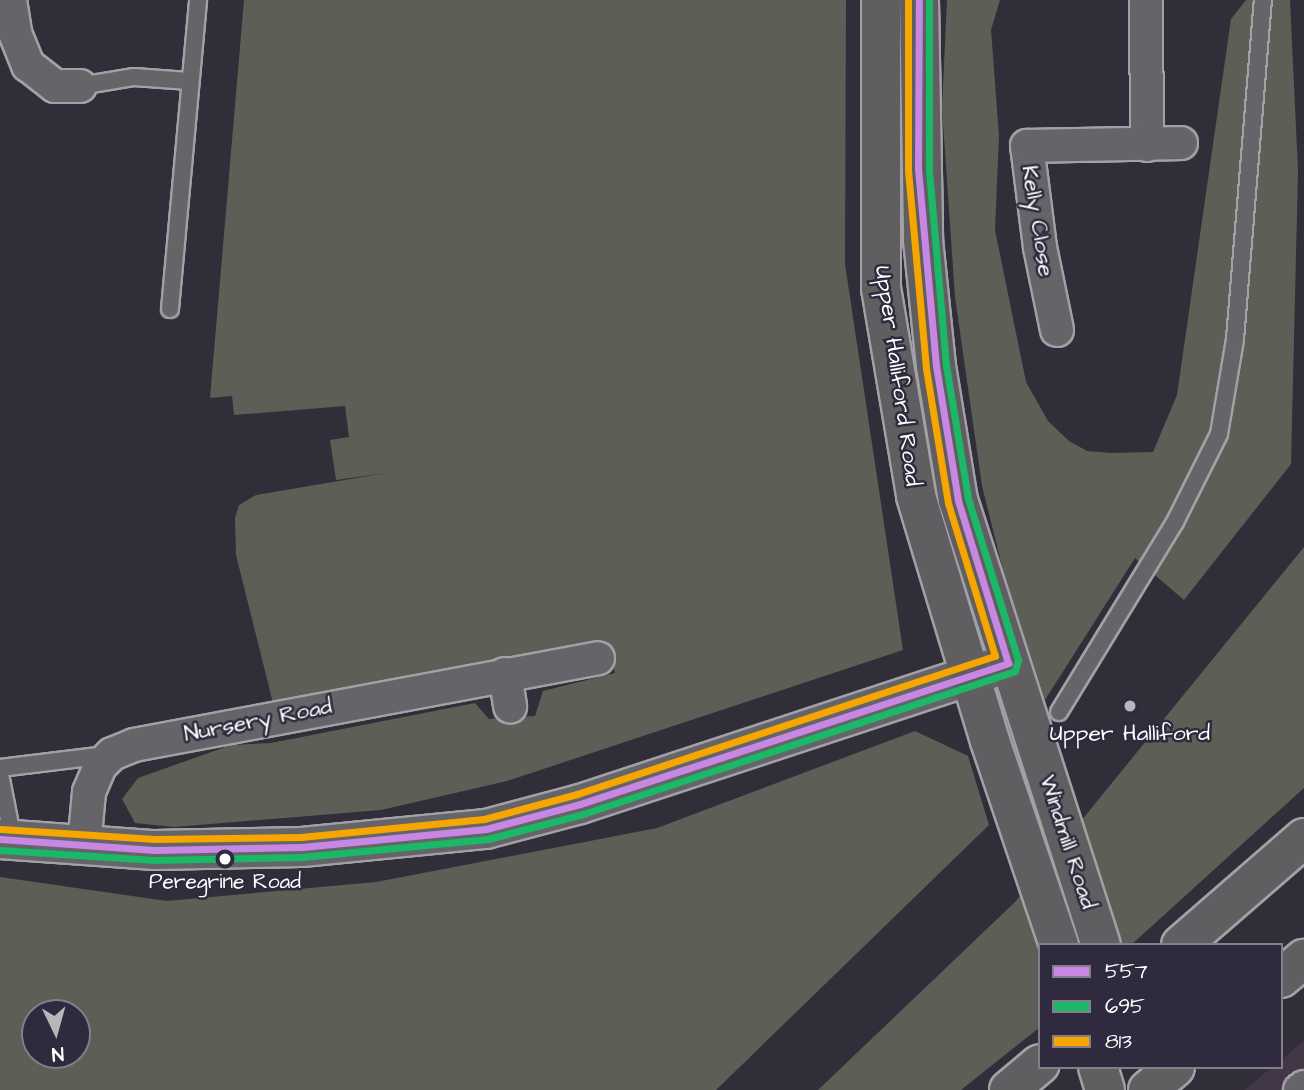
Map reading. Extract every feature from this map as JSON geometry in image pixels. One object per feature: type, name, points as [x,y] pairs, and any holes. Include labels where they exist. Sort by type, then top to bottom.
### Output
[{"type":"main road","name":"Upper Halliford Road","points":[[881,0],[881,288],[916,496],[990,741]]},
{"type":"main road","name":"Upper Halliford Road","points":[[919,0],[918,169],[936,366],[958,500],[1021,700]]},
{"type":"main road","name":"Windmill Road","points":[[1021,700],[1100,943]]},
{"type":"main road","name":"Windmill Road","points":[[990,741],[1058,943]]},
{"type":"main road","points":[[1183,943],[1304,838]]},
{"type":"main road","points":[[1283,976],[1304,959]]},
{"type":"main road","points":[[1009,1090],[1038,1066]]},
{"type":"main road","points":[[1099,1069],[1105,1090]]},
{"type":"main road","points":[[1140,1069],[1147,1090],[1173,1069]]},
{"type":"street","points":[[10,0],[8,34],[28,65],[39,77],[55,86],[80,86]]},
{"type":"street","points":[[1146,0],[1147,145]]},
{"type":"street","name":"Kelly Close","points":[[1057,330],[1040,247],[1027,146],[1181,143]]},
{"type":"street","name":"Nursery Road","points":[[112,754],[174,736],[598,658]]},
{"type":"street","points":[[7,840],[84,847],[302,847],[486,829],[593,800],[1008,663]]},
{"type":"street","points":[[505,674],[510,707]]},
{"type":"street","points":[[84,847],[89,792],[100,766],[112,754]]},
{"type":"lane","points":[[170,309],[198,0]]},
{"type":"lane","points":[[1059,712],[1175,522],[1219,434],[1235,339],[1263,0]]},
{"type":"lane","points":[[80,86],[134,77],[189,81]]},
{"type":"lane","points":[[0,768],[112,754]]},
{"type":"lane","points":[[0,774],[7,840]]},
{"type":"shaded area","points":[[244,0],[846,0],[845,264],[903,650],[507,781],[381,810],[174,827],[135,823],[122,799],[138,778],[231,745],[271,743],[475,703],[489,719],[535,716],[543,691],[615,673],[606,642],[274,707],[236,555],[235,518],[239,505],[256,495],[386,473],[336,480],[330,440],[349,437],[345,406],[234,415],[232,396],[210,398]]},
{"type":"shaded area","points":[[947,0],[1000,0],[991,30],[999,136],[995,230],[1026,382],[1048,421],[1069,441],[1087,451],[1112,453],[1153,452],[1177,395],[1231,19],[1246,0],[1290,0],[1298,171],[1291,464],[1184,600],[1135,558],[1045,700],[1004,574],[982,486],[955,297],[942,108]]},
{"type":"shaded area","points":[[1304,547],[1304,788],[1133,943],[1038,943],[1038,1029],[961,1090],[818,1090],[1015,902]]},
{"type":"shaded area","points":[[915,731],[968,756],[989,825],[716,1090],[0,1090],[0,877],[167,901],[376,882],[657,828]]},
{"type":"shaded area","points":[[1304,1040],[1304,1090],[1245,1090],[1270,1069],[1283,1069],[1283,1058]]},
{"type":"transit line","name":"813","points":[[1,829],[155,839],[301,837],[484,819],[577,794],[995,656],[948,503],[926,368],[908,170],[908,0]]},
{"type":"transit line","name":"557","points":[[0,839],[155,850],[302,847],[486,829],[580,804],[1008,663],[958,500],[936,366],[918,169],[919,0]]},
{"type":"transit line","name":"695","points":[[0,850],[154,860],[302,857],[488,839],[583,814],[1015,671],[1018,660],[968,498],[946,365],[929,169],[929,0]]},
{"type":"place","name":"Upper Halliford","points":[[1130,706]]},
{"type":"place","name":"Peregrine Road","points":[[225,859]]}]
